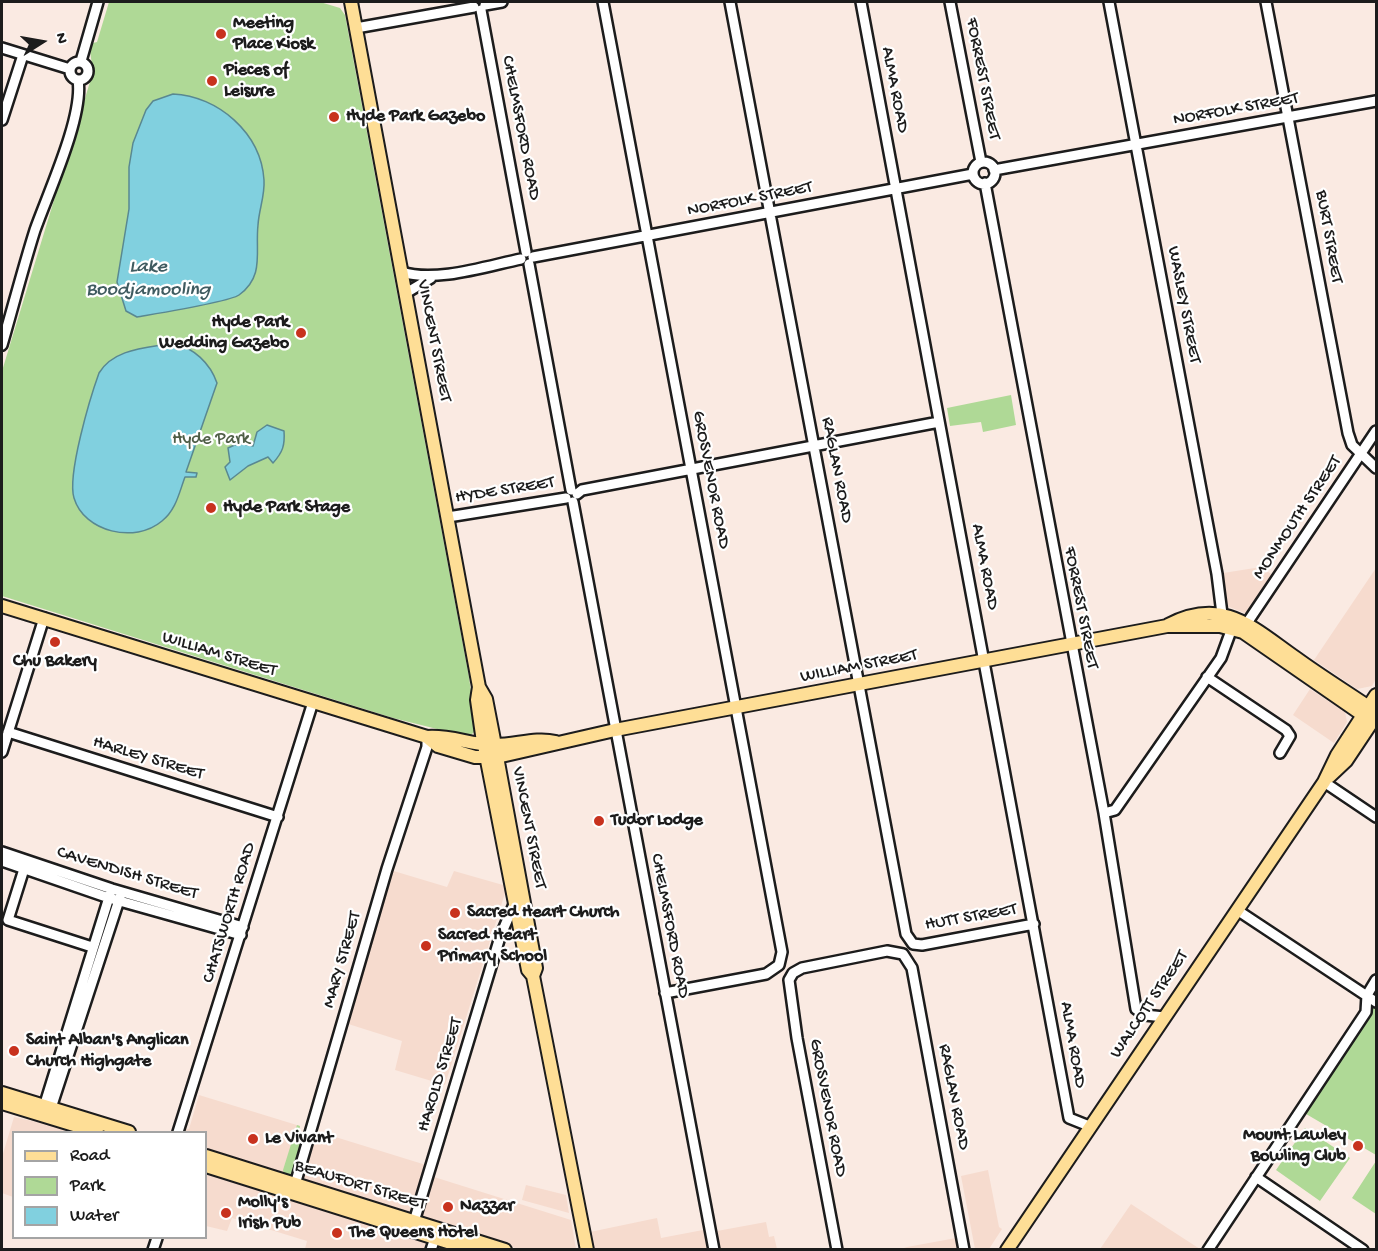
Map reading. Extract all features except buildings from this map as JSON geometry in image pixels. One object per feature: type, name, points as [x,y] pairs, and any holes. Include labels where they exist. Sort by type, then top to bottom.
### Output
[{"type":"main road","name":"VINCENT STREET","points":[[351,2],[479,687],[486,699],[490,751],[521,938],[528,970],[533,976],[585,1249]]},
{"type":"main road","name":"WILLIAM STREET","points":[[2,606],[427,737],[438,746],[490,751],[543,739],[556,742],[1167,626],[1206,625],[1232,628],[1255,640],[1371,714]]},
{"type":"main road","name":"WILLIAM STREET","points":[[1167,626],[1185,616],[1222,614],[1246,623],[1371,714]]},
{"type":"main road","name":"WALCOTT STREET","points":[[1009,1249],[1089,1126],[1324,782],[1346,761],[1371,714],[1377,695]]},
{"type":"main road","name":"VINCENT STREET","points":[[490,751],[536,968],[533,976]]},
{"type":"main road","points":[[2,1093],[94,1131]]},
{"type":"main road","points":[[2,1103],[125,1131]]},
{"type":"main road","name":"BEAUFORT STREET","points":[[207,1156],[294,1189]]},
{"type":"main road","name":"BEAUFORT STREET","points":[[207,1166],[294,1189],[413,1226],[435,1239],[473,1250]]},
{"type":"main road","name":"BEAUFORT STREET","points":[[435,1239],[505,1250]]},
{"type":"street","points":[[81,61],[98,2]]},
{"type":"street","points":[[356,28],[502,2]]},
{"type":"street","name":"GROSVENOR ROAD","points":[[603,2],[782,952],[779,965],[766,974],[665,993]]},
{"type":"street","name":"RAGLAN ROAD","points":[[730,2],[906,934],[913,944]]},
{"type":"street","name":"ALMA ROAD","points":[[861,2],[1069,1118],[1089,1126]]},
{"type":"street","name":"FORREST STREET","points":[[951,2],[981,162]]},
{"type":"street","name":"WASLEY STREET","points":[[1109,2],[1222,614]]},
{"type":"street","name":"BURT STREET","points":[[1266,2],[1345,420],[1352,445],[1377,468]]},
{"type":"street","name":"CHELMSFORD ROAD","points":[[480,5],[714,1250]]},
{"type":"street","points":[[2,48],[70,69]]},
{"type":"street","points":[[2,120],[23,54]]},
{"type":"street","points":[[81,61],[87,65],[89,72],[85,78],[78,80],[71,75],[70,69],[73,63],[81,61]]},
{"type":"street","points":[[2,345],[5,321],[69,134],[79,94],[78,80]]},
{"type":"street","name":"NORFOLK STREET","points":[[994,170],[1377,101]]},
{"type":"street","points":[[981,162],[991,165],[994,170],[992,179],[985,183],[980,183],[973,174],[976,165],[981,162]]},
{"type":"street","name":"NORFOLK STREET","points":[[402,272],[414,276],[436,276],[973,174]]},
{"type":"street","name":"FORREST STREET","points":[[985,183],[1104,813],[1136,1009],[1145,1015],[1164,1017]]},
{"type":"street","name":"NORFOLK STREET","points":[[406,294],[416,285],[436,276]]},
{"type":"street","name":"HYDE STREET","points":[[448,517],[572,496],[939,422]]},
{"type":"street","name":"MONMOUTH STREET","points":[[1246,623],[1377,431]]},
{"type":"street","points":[[2,752],[44,618]]},
{"type":"street","points":[[1104,813],[1114,810],[1221,658],[1232,628]]},
{"type":"street","points":[[1207,677],[1286,730],[1290,736],[1281,753]]},
{"type":"street","name":"CHATSWORTH ROAD","points":[[178,1131],[313,702]]},
{"type":"street","points":[[2,716],[12,719]]},
{"type":"street","name":"HARLEY STREET","points":[[8,732],[278,817]]},
{"type":"street","name":"MARY STREET","points":[[294,1189],[387,869],[427,747],[427,737]]},
{"type":"street","points":[[1324,782],[1377,817]]},
{"type":"street","name":"CAVENDISH STREET","points":[[2,852],[116,895]]},
{"type":"street","name":"CAVENDISH STREET","points":[[2,861],[242,931]]},
{"type":"street","points":[[24,869],[8,920],[92,947]]},
{"type":"street","points":[[46,1112],[92,947],[116,895]]},
{"type":"street","points":[[46,1112],[116,895]]},
{"type":"street","name":"HAROLD STREET","points":[[413,1226],[502,929],[515,902]]},
{"type":"street","points":[[1237,910],[1377,1002]]},
{"type":"street","name":"HUTT STREET","points":[[913,944],[922,945],[1034,924]]},
{"type":"street","points":[[502,929],[513,931],[521,938]]},
{"type":"street","name":"GROSVENOR ROAD","points":[[837,1250],[789,988],[793,973],[802,968],[886,951],[903,954]]},
{"type":"street","name":"RAGLAN ROAD","points":[[903,954],[912,968],[964,1250]]},
{"type":"street","points":[[1208,1250],[1366,1012],[1366,995],[1377,980]]},
{"type":"street","points":[[1256,1177],[1363,1250]]},
{"type":"shaded area","points":[[1261,567],[1277,578],[1252,616],[1222,604],[1217,574]]},
{"type":"shaded area","points":[[1376,568],[1376,679],[1372,686],[1357,689],[1314,660]]},
{"type":"shaded area","points":[[1310,689],[1345,712],[1347,722],[1334,743],[1293,715]]},
{"type":"shaded area","name":"Sacred Heart Primary School","points":[[387,869],[447,887],[454,871],[503,885],[505,893],[445,1085],[395,1070],[402,1041],[342,1022]]},
{"type":"shaded area","points":[[199,1095],[300,1126],[298,1136],[305,1139],[294,1180],[207,1151],[207,1131],[183,1131],[189,1129]]},
{"type":"shaded area","points":[[14,1117],[78,1131],[12,1131],[12,1197],[2,1193],[2,1157]]},
{"type":"shaded area","points":[[316,1131],[426,1165],[411,1212],[407,1214],[302,1181]]},
{"type":"shaded area","points":[[207,1170],[426,1241],[428,1247],[427,1250],[305,1249],[307,1241],[232,1218],[227,1231],[207,1226]]},
{"type":"shaded area","points":[[988,1170],[999,1227],[1002,1229],[989,1249],[975,1249],[961,1176]]},
{"type":"shaded area","points":[[434,1177],[571,1220],[576,1249],[519,1249],[421,1219]]},
{"type":"shaded area","points":[[526,1185],[566,1195],[569,1213],[522,1200]]},
{"type":"shaded area","points":[[1131,1204],[1169,1229],[1200,1249],[1100,1249]]},
{"type":"shaded area","points":[[657,1218],[661,1238],[703,1230],[707,1249],[593,1249],[590,1232]]},
{"type":"shaded area","points":[[766,1222],[769,1237],[774,1236],[777,1249],[720,1249],[717,1231]]},
{"type":"shaded area","points":[[956,1238],[959,1249],[901,1249],[907,1247]]},
{"type":"green space","name":"Hyde Park","points":[[109,2],[320,2],[340,8],[345,15],[469,677],[476,730],[469,737],[393,718],[2,596],[2,371],[93,72],[89,44],[97,42]]},
{"type":"green space","points":[[1011,395],[1016,425],[983,432],[981,422],[950,426],[947,408]]},
{"type":"green space","points":[[1371,998],[1376,1002],[1376,1155],[1301,1111]]},
{"type":"green space","points":[[297,1125],[300,1126],[298,1136],[305,1139],[295,1177],[284,1174],[283,1170]]},
{"type":"green space","points":[[1305,1128],[1350,1158],[1320,1201],[1276,1170]]},
{"type":"green space","points":[[1376,1161],[1376,1214],[1352,1198]]},
{"type":"water","name":"Lake Boodjamooling","points":[[173,94],[190,96],[221,110],[246,133],[255,147],[264,180],[258,225],[256,272],[247,288],[232,298],[137,317],[126,311],[117,282],[129,209],[129,167],[133,143],[146,110],[153,101]]},
{"type":"water","name":"Lake Boodjamooling","points":[[173,343],[181,345],[200,357],[210,369],[217,383],[186,472],[197,473],[196,477],[185,477],[174,506],[162,521],[138,532],[112,531],[88,519],[74,498],[76,455],[95,385],[99,373],[113,358],[132,350]]},
{"type":"water","points":[[267,425],[284,431],[284,444],[279,455],[273,463],[268,457],[248,466],[230,480],[225,467],[230,462],[228,448],[239,443],[253,446],[257,432]]},
{"type":"place","name":"Meeting Place Kiosk","points":[[221,34]]},
{"type":"place","name":"Pieces of Leisure","points":[[212,81]]},
{"type":"place","name":"Hyde Park Gazebo","points":[[334,117]]},
{"type":"place","name":"Hyde Park Wedding Gazebo","points":[[301,333]]},
{"type":"place","name":"Hyde Park Stage","points":[[211,508]]},
{"type":"place","name":"Chu Bakery","points":[[55,642]]},
{"type":"place","name":"Tudor Lodge","points":[[599,821]]},
{"type":"place","name":"Sacred Heart Church","points":[[455,913]]},
{"type":"place","name":"Sacred Heart Primary School","points":[[426,946]]},
{"type":"place","name":"Saint Alban's Anglican Church Highgate","points":[[14,1051]]},
{"type":"place","name":"Le Vivant","points":[[253,1139]]},
{"type":"place","name":"Mount Lawley Bowling Club","points":[[1358,1146]]},
{"type":"place","name":"Nazzar","points":[[448,1207]]},
{"type":"place","name":"Molly's Irish Pub","points":[[226,1213]]},
{"type":"place","name":"The Queens Hotel","points":[[337,1233]]}]
